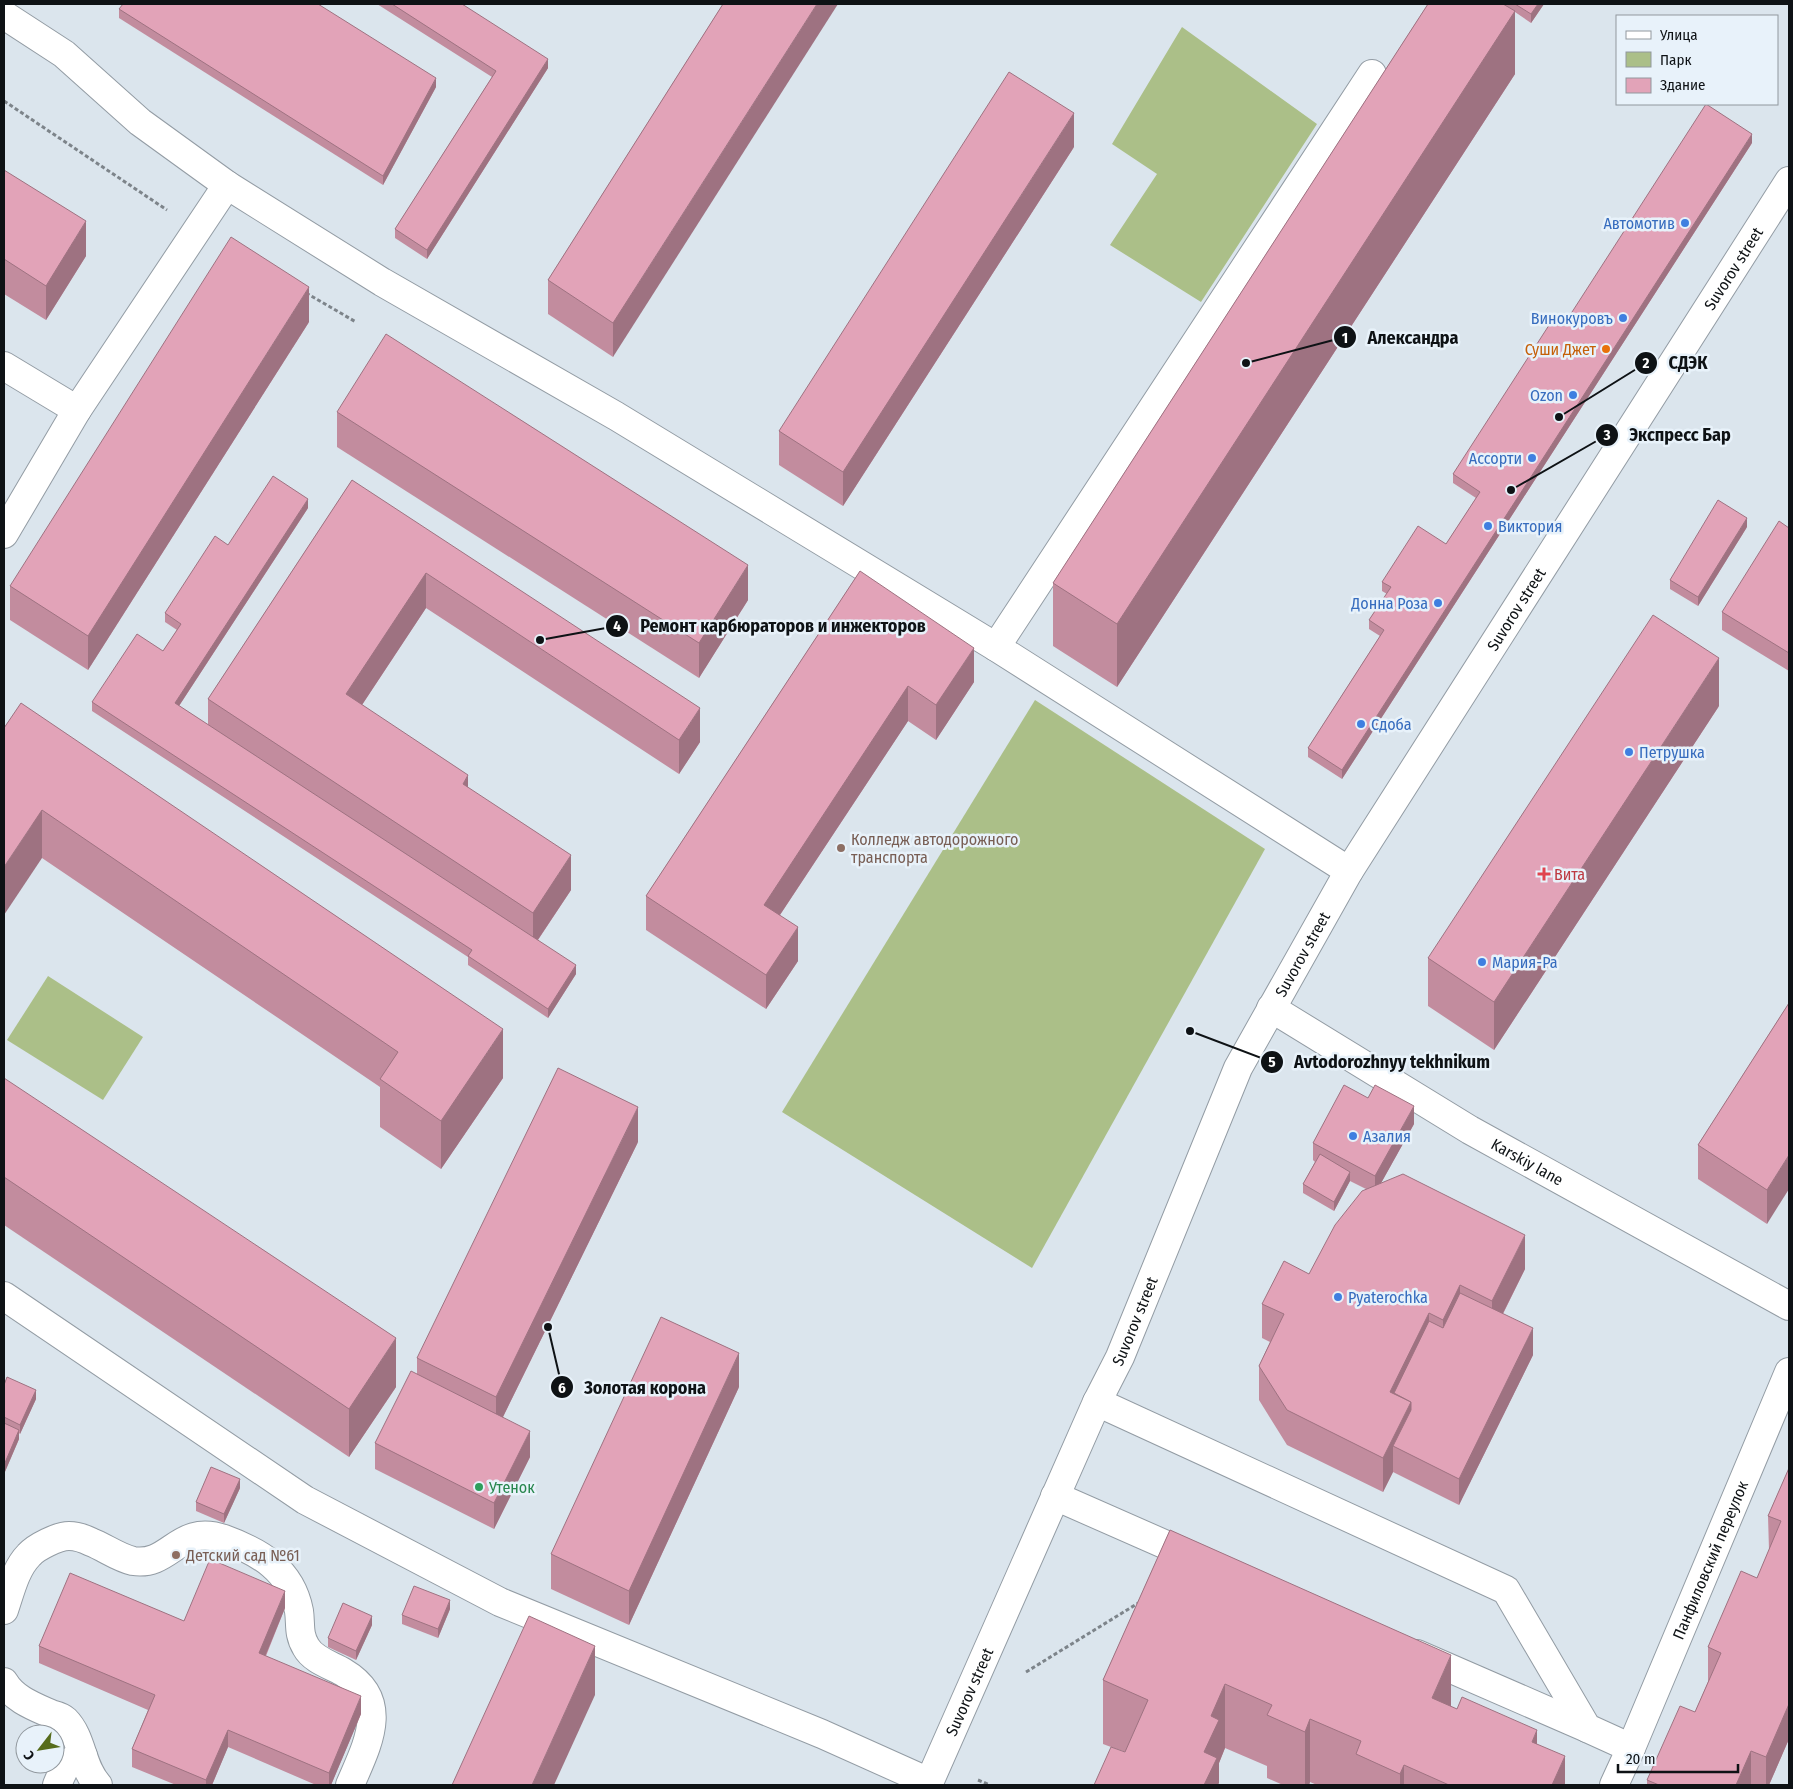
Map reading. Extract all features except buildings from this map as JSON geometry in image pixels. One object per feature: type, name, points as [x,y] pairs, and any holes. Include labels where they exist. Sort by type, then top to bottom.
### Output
[{"type":"street","points":[[4,15],[64,54],[140,122],[227,185],[382,282],[616,416],[996,647],[1349,871]]},
{"type":"street","points":[[996,647],[1372,74]]},
{"type":"street","name":"Suvorov street","points":[[929,1783],[1097,1402],[1120,1357],[1238,1068],[1349,871],[1789,181]]},
{"type":"street","points":[[4,534],[77,410],[227,185]]},
{"type":"street","points":[[4,366],[77,410]]},
{"type":"street","name":"Karskiy lane","points":[[1271,1008],[1470,1130],[1789,1306]]},
{"type":"street","points":[[4,1296],[313,1504],[500,1602],[822,1734],[929,1783]]},
{"type":"street","name":"Панфиловский переулок","points":[[1614,1785],[1789,1372]]},
{"type":"street","points":[[1097,1402],[1506,1590],[1587,1728]]},
{"type":"street","points":[[1055,1496],[1223,1570]]},
{"type":"street","points":[[4,1610],[18,1572],[29,1555],[49,1542],[69,1536],[90,1541],[131,1561],[150,1562],[184,1539],[201,1536],[222,1539],[268,1560],[282,1572],[293,1591],[299,1612],[299,1632],[306,1649],[315,1657],[345,1673],[362,1689],[373,1712],[371,1736],[350,1785]]},
{"type":"street","points":[[1396,1645],[1631,1748]]},
{"type":"street","points":[[4,1682],[9,1691],[28,1705],[64,1719],[75,1734],[83,1756],[98,1785]]},
{"type":"street","points":[[57,1785],[65,1766],[70,1761],[83,1756]]},
{"type":"path","points":[[4,101],[197,230]]},
{"type":"path","points":[[297,288],[356,322]]},
{"type":"path","points":[[1026,1672],[1148,1597]]},
{"type":"path","points":[[978,1780],[990,1785]]},
{"type":"green space","points":[[1182,27],[1317,124],[1201,302],[1110,245],[1157,174],[1112,144]]},
{"type":"green space","points":[[1035,700],[1265,849],[1032,1268],[782,1112]]},
{"type":"green space","points":[[48,976],[143,1037],[103,1100],[7,1040]]},
{"type":"place","name":"Автомотив","points":[[1685,223]]},
{"type":"place","name":"Винокуровъ","points":[[1623,318]]},
{"type":"place","name":"Суши Джет","points":[[1606,349]]},
{"type":"place","name":"Александра","points":[[1246,363]]},
{"type":"place","name":"Ozon","points":[[1573,395]]},
{"type":"place","name":"СДЭК","points":[[1559,417]]},
{"type":"place","name":"Ассорти","points":[[1532,458]]},
{"type":"place","name":"Экспресс Бар","points":[[1511,490]]},
{"type":"place","name":"Виктория","points":[[1488,526]]},
{"type":"place","name":"Донна Роза","points":[[1438,603]]},
{"type":"place","name":"Ремонт карбюраторов и инжекторов","points":[[540,640]]},
{"type":"place","name":"Сдоба","points":[[1361,724]]},
{"type":"place","name":"Петрушка","points":[[1629,752]]},
{"type":"place","name":"Колледж автодорожного транспорта","points":[[841,848]]},
{"type":"place","name":"Вита","points":[[1544,874]]},
{"type":"place","name":"Мария-Ра","points":[[1482,962]]},
{"type":"place","name":"Avtodorozhnyy tekhnikum","points":[[1190,1031]]},
{"type":"place","name":"Азалия","points":[[1353,1136]]},
{"type":"place","name":"Pyaterochka","points":[[1338,1297]]},
{"type":"place","name":"Золотая корона","points":[[548,1327]]},
{"type":"place","name":"Утенок","points":[[479,1487]]},
{"type":"place","name":"Детский сад №61","points":[[176,1555]]}]
